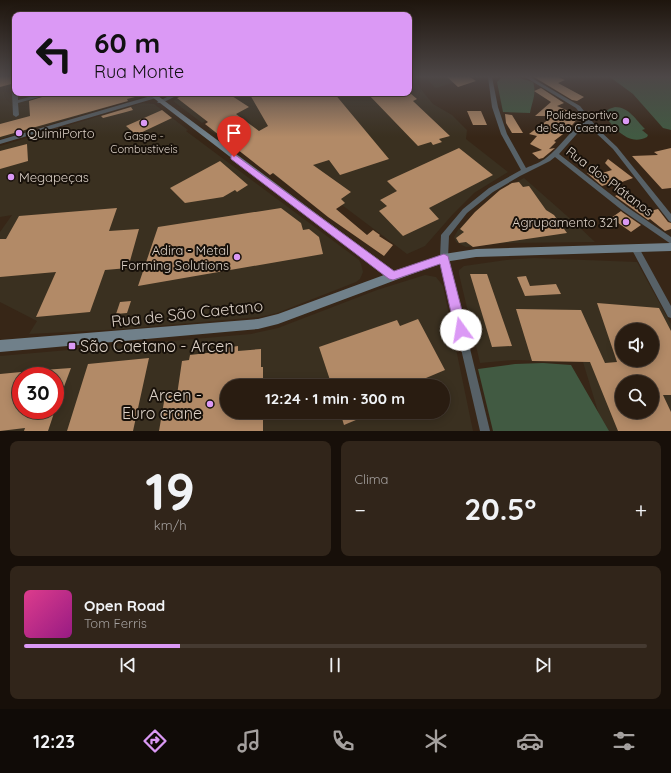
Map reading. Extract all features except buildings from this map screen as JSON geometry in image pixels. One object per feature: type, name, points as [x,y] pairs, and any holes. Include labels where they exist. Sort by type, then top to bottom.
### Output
[{"type":"main road","points":[[154,97],[393,276]]},
{"type":"main road","name":"Rua de São Caetano","points":[[0,346],[258,324],[278,319],[444,258],[476,253],[495,251],[671,247]]},
{"type":"street","points":[[16,97],[16,115]]},
{"type":"street","points":[[16,102],[36,97]]},
{"type":"street","points":[[0,142],[154,97]]},
{"type":"street","points":[[493,97],[504,134],[526,171]]},
{"type":"street","points":[[561,97],[578,107],[589,122],[615,148],[671,219]]},
{"type":"street","points":[[485,431],[444,258],[446,235],[465,211],[491,190],[548,160],[581,126],[589,122]]},
{"type":"street","name":"Rua dos Plátanos","points":[[555,154],[614,201],[671,241]]},
{"type":"street","points":[[635,248],[671,314]]},
{"type":"shaded area","points":[[0,97],[140,97],[139,98],[0,139]]},
{"type":"shaded area","points":[[180,97],[427,97],[433,104],[452,115],[467,130],[466,139],[508,172],[474,193],[425,246],[407,254],[338,202],[326,211],[208,129],[245,109],[237,105],[202,123],[173,101]]},
{"type":"shaded area","points":[[143,103],[154,104],[188,130],[186,131],[359,260],[363,272],[360,279],[356,282],[277,313],[260,317],[124,329],[29,334],[37,321],[0,302],[0,232],[12,215],[0,217],[0,146]]},
{"type":"shaded area","points":[[524,178],[595,242],[505,243],[466,247],[456,242],[454,237],[458,230],[480,208],[503,189]]},
{"type":"shaded area","points":[[534,258],[637,262],[671,324],[671,431],[604,431],[583,362],[514,360],[480,363],[459,274],[459,270],[464,266]]},
{"type":"shaded area","points":[[425,275],[436,277],[443,286],[473,431],[0,431],[0,356],[251,334],[278,328],[377,290]]},
{"type":"green space","points":[[500,97],[533,97],[530,113],[503,112]]},
{"type":"green space","points":[[636,97],[671,97],[671,130],[663,128]]},
{"type":"green space","points":[[615,107],[624,109],[632,115],[645,129],[642,130],[648,135],[647,137],[640,139],[628,138],[617,130],[603,114],[609,109]]},
{"type":"green space","points":[[543,363],[571,365],[609,431],[493,431],[478,369],[515,364]]},
{"type":"place","name":"Polidesportivo de São Caetano","points":[[626,121]]},
{"type":"place","name":"Gaspe - Combustiveis","points":[[144,123]]},
{"type":"place","name":"QuimiPorto","points":[[19,133]]},
{"type":"place","name":"Megapeças","points":[[11,177]]},
{"type":"place","name":"Agrupamento 321","points":[[626,222]]},
{"type":"place","name":"Adira - Metal Forming Solutions","points":[[237,257]]},
{"type":"place","name":"São Caetano - Arcen","points":[[72,346]]},
{"type":"place","name":"Arcen - Euro crane","points":[[210,404]]},
{"type":"route","points":[[234,157],[393,276],[444,258],[461,330]]}]
